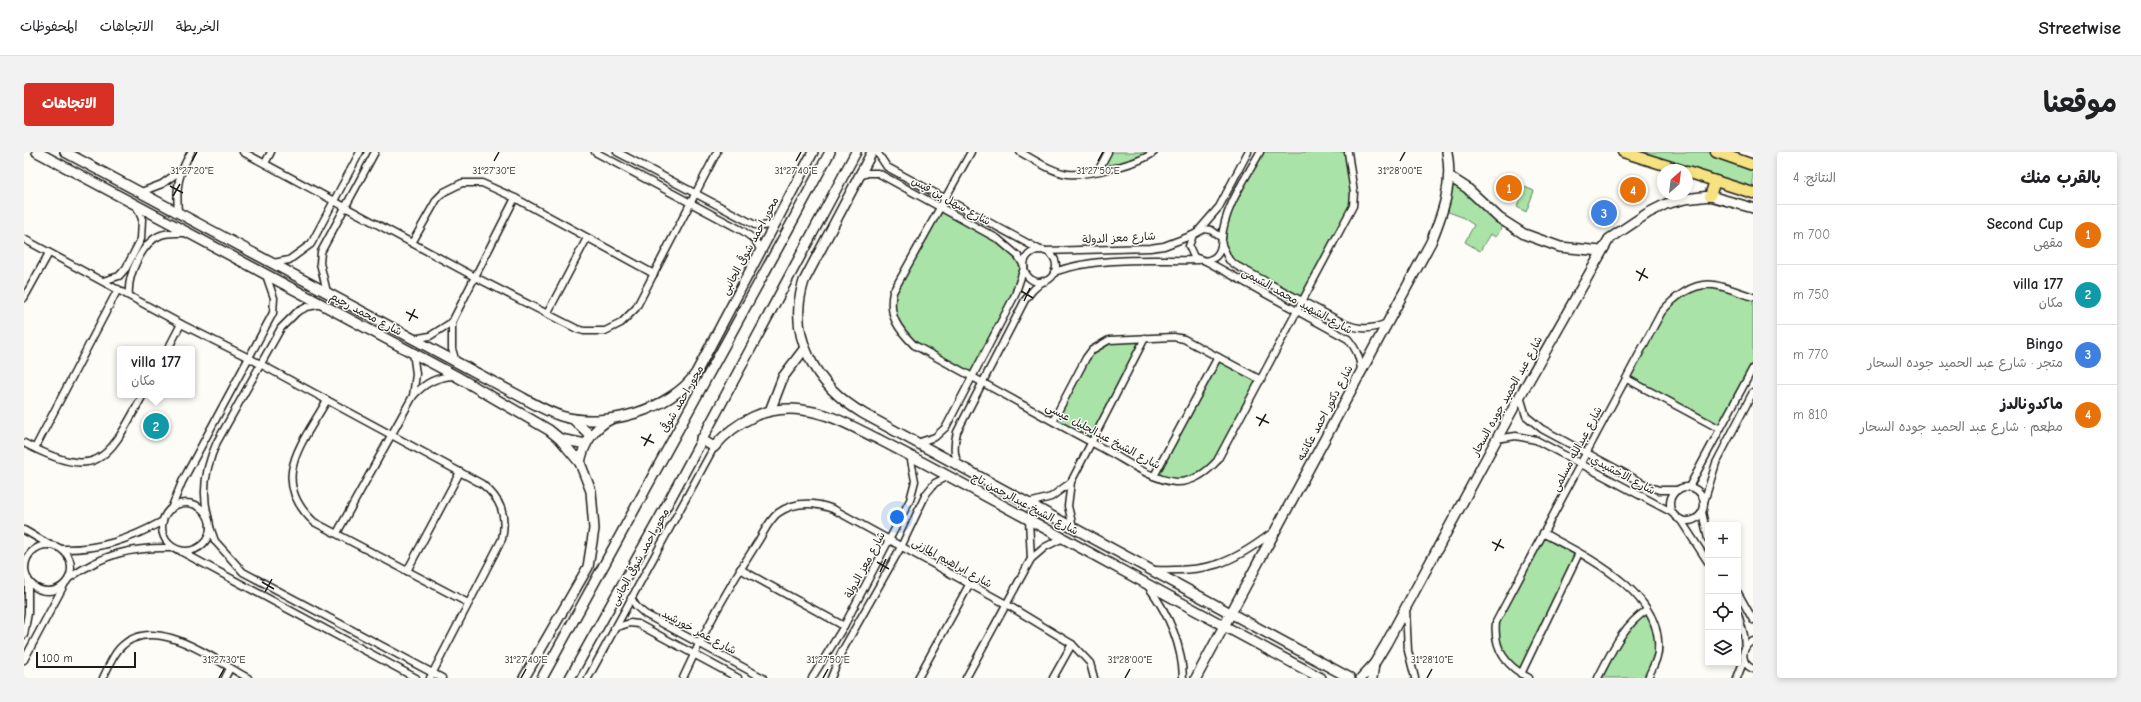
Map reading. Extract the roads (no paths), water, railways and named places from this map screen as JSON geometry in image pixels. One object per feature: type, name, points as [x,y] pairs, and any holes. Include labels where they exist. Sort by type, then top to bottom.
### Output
[{"type":"main road","points":[[1623,152],[1662,164]]},
{"type":"main road","points":[[1716,152],[1753,165]]},
{"type":"main road","points":[[1693,174],[1753,193]]},
{"type":"main road","points":[[1710,196],[1715,181]]},
{"type":"street","name":"شارع محمد رحيم","points":[[37,152],[413,352],[536,422],[560,439],[580,463],[591,491],[593,510],[592,548],[588,567]]},
{"type":"street","name":"شارع محمد رحيم","points":[[65,152],[273,262],[372,317],[554,414],[573,419],[616,418],[662,403],[679,392],[696,373]]},
{"type":"street","points":[[178,212],[177,191],[180,171],[191,152]]},
{"type":"street","points":[[243,152],[475,278],[584,331],[605,330],[621,323],[636,308],[717,152]]},
{"type":"street","points":[[265,163],[271,152]]},
{"type":"street","points":[[273,262],[289,260],[311,244],[360,152]]},
{"type":"street","points":[[327,292],[320,268],[321,252],[346,208],[374,152]]},
{"type":"street","points":[[595,152],[750,235],[761,251]]},
{"type":"street","points":[[617,152],[754,225],[762,226],[776,224]]},
{"type":"street","name":"محور احمد شوقى الجانبى","points":[[696,373],[813,152]]},
{"type":"street","name":"محور احمد شوقى","points":[[542,678],[830,152]]},
{"type":"street","points":[[570,678],[800,258],[856,152]]},
{"type":"street","points":[[770,411],[783,377],[805,348],[798,321],[798,307],[804,280],[872,152]]},
{"type":"street","name":"شارع سهل بن قيس","points":[[877,152],[887,167],[1042,250]]},
{"type":"street","name":"شارع الشيخ عبدالجليل عيسى","points":[[971,152],[893,292],[891,310],[898,328],[914,345],[1154,476],[1177,482],[1189,481],[1209,470],[1217,461],[1353,206],[1354,193],[1348,152]]},
{"type":"street","points":[[1098,171],[1108,152]]},
{"type":"street","points":[[1024,153],[1057,171],[1068,174],[1079,174],[1141,161],[1154,152]]},
{"type":"street","name":"شارع معز الدولة","points":[[1042,250],[1150,248],[1164,246],[1195,233],[1219,207],[1248,152]]},
{"type":"street","points":[[1222,238],[1211,230],[1195,233],[1189,246],[1191,252],[1202,261],[1217,256],[1222,245],[1224,224],[1229,210],[1260,152]]},
{"type":"street","name":"شارع دكتور احمد عكاشه","points":[[1196,678],[1432,239],[1447,198],[1450,177],[1447,152]]},
{"type":"street","points":[[140,192],[162,184],[180,171]]},
{"type":"street","name":"شارع سهل بن قيس","points":[[859,177],[868,172],[878,173],[998,238],[1018,256],[1024,267]]},
{"type":"street","points":[[1450,177],[1467,188],[1499,218],[1524,234],[1560,247],[1601,251]]},
{"type":"street","points":[[412,243],[437,199],[452,186],[467,182],[482,183],[515,198],[654,274]]},
{"type":"street","points":[[1710,196],[1753,208]]},
{"type":"street","name":"شارع عبد الحميد جوده السحار","points":[[1361,678],[1374,664],[1496,439],[1609,239],[1648,213],[1666,204],[1685,199],[1710,196]]},
{"type":"street","points":[[456,362],[452,349],[452,322],[515,198]]},
{"type":"street","points":[[103,281],[119,276],[126,268],[138,246],[143,226],[136,205]]},
{"type":"street","points":[[129,295],[130,276],[151,241],[167,233],[187,233]]},
{"type":"street","points":[[216,248],[223,236]]},
{"type":"street","points":[[547,314],[587,238]]},
{"type":"street","points":[[24,239],[181,324],[250,358],[460,472],[492,492],[499,502],[504,514],[502,539],[431,676]]},
{"type":"street","name":"شارع الشهيد محمد الشيمى","points":[[1222,245],[1230,260],[1237,266],[1354,328],[1371,329],[1387,323]]},
{"type":"street","points":[[910,455],[917,443],[935,437],[941,433],[973,377],[1015,294],[1028,255],[1042,250],[1054,260],[1054,272],[1052,276],[1043,281],[1033,290],[1025,300],[955,439],[954,453],[960,466]]},
{"type":"street","points":[[24,298],[49,253]]},
{"type":"street","points":[[800,258],[812,264]]},
{"type":"street","name":"شارع معز الدولة","points":[[1054,272],[1069,267],[1101,261],[1202,261]]},
{"type":"street","name":"شارع الشهيد محمد الشيمى","points":[[1202,261],[1348,339],[1358,354],[1361,371]]},
{"type":"street","points":[[1024,267],[1031,279],[1043,281]]},
{"type":"street","points":[[171,548],[166,542],[162,529],[163,521],[182,482],[268,324],[274,306],[272,288],[266,275]]},
{"type":"street","name":"شارع عبدالله مسلمى","points":[[1529,678],[1521,674],[1504,660],[1496,641],[1496,622],[1662,313],[1675,298],[1694,288],[1714,285],[1753,297]]},
{"type":"street","points":[[35,448],[118,289]]},
{"type":"street","points":[[322,304],[308,307],[287,320],[281,328],[262,365],[217,442],[208,461],[204,491],[210,527],[215,541],[243,572],[431,676],[442,678]]},
{"type":"street","points":[[367,328],[372,317]]},
{"type":"street","points":[[413,338],[430,336],[452,322]]},
{"type":"street","points":[[170,346],[181,324]]},
{"type":"street","points":[[1053,421],[1086,358],[1092,350],[1110,340],[1174,336],[1184,339],[1261,380]]},
{"type":"street","points":[[1074,528],[1068,506],[1071,482],[1145,338]]},
{"type":"street","name":"شارع الشيخ عبدالرحمن تاج","points":[[805,348],[819,375],[839,397],[851,406],[1350,678]]},
{"type":"street","points":[[413,352],[416,374],[413,396]]},
{"type":"street","points":[[1154,476],[1218,357]]},
{"type":"street","points":[[1689,487],[1753,368]]},
{"type":"street","points":[[696,373],[707,379]]},
{"type":"street","points":[[337,533],[413,396],[422,386],[432,380],[444,376],[456,376]]},
{"type":"street","points":[[1627,379],[1720,429]]},
{"type":"street","points":[[1705,526],[1702,512],[1716,463],[1753,392]]},
{"type":"street","name":"شارع الاخشيدي","points":[[1520,396],[1524,411],[1533,423],[1650,487],[1659,490],[1678,490]]},
{"type":"street","points":[[24,443],[57,459],[73,462],[87,462],[98,458],[115,445],[141,398]]},
{"type":"street","points":[[327,400],[296,456],[291,469],[291,484],[294,498],[302,511],[314,522],[468,603]]},
{"type":"street","name":"شارع الشيخ عبدالرحمن تاج","points":[[714,447],[725,433],[743,420],[770,411],[787,408],[820,413],[837,418],[910,455],[1321,678]]},
{"type":"street","points":[[580,463],[586,444],[591,436],[602,424],[616,418]]},
{"type":"street","points":[[573,419],[591,436]]},
{"type":"street","name":"شارع الاخشيدي","points":[[1496,439],[1511,436],[1526,437],[1536,440],[1673,513]]},
{"type":"street","points":[[560,439],[586,444]]},
{"type":"street","points":[[701,439],[714,447]]},
{"type":"street","name":"محور احمد شوقى الجانبى","points":[[588,678],[714,447]]},
{"type":"street","name":"شارع معز الدولة","points":[[812,678],[844,626],[890,540],[914,488],[915,474],[910,455]]},
{"type":"street","points":[[408,571],[460,472]]},
{"type":"street","name":"شارع معز الدولة","points":[[831,678],[845,646],[902,547],[926,494],[935,483],[949,476]]},
{"type":"street","points":[[1027,503],[1051,497],[1071,482]]},
{"type":"street","points":[[1704,502],[1699,492],[1689,487],[1678,490],[1670,501],[1673,513],[1680,519],[1705,558]]},
{"type":"street","name":"شارع ابراهيم المازنى","points":[[683,678],[699,643],[740,569],[777,514],[797,504],[810,503],[822,504],[890,540],[1006,604],[1072,644],[1090,663],[1094,678]]},
{"type":"street","points":[[170,509],[178,505],[194,505],[208,516]]},
{"type":"street","points":[[1680,519],[1692,520],[1702,512]]},
{"type":"street","points":[[1029,520],[1031,560]]},
{"type":"street","points":[[24,530],[62,549],[103,546],[141,533],[163,521]]},
{"type":"street","points":[[182,552],[202,545],[209,535],[210,527]]},
{"type":"street","points":[[1150,570],[1187,571],[1218,565],[1247,551],[1276,530]]},
{"type":"street","points":[[1543,533],[1616,575],[1647,610],[1652,620],[1658,642],[1658,653],[1648,678]]},
{"type":"street","points":[[966,678],[1031,560],[1046,547],[1063,538]]},
{"type":"street","points":[[24,635],[28,613],[28,579],[25,571],[26,565],[32,552],[44,545],[52,545]]},
{"type":"street","points":[[28,579],[41,590],[58,589],[69,578],[87,565],[124,550],[171,548],[182,552],[416,678]]},
{"type":"street","points":[[62,549],[71,562],[69,578]]},
{"type":"street","points":[[1521,674],[1579,553]]},
{"type":"street","points":[[524,678],[588,567],[599,573]]},
{"type":"street","points":[[740,569],[844,626]]},
{"type":"street","points":[[1146,583],[1160,603],[1173,630],[1181,659],[1183,678]]},
{"type":"street","points":[[24,660],[64,584]]},
{"type":"street","points":[[918,678],[969,584]]},
{"type":"street","points":[[1739,594],[1753,620]]},
{"type":"street","name":"شارع عمر خورشيد","points":[[631,598],[644,614],[763,678]]},
{"type":"street","points":[[1406,607],[1408,651],[1415,678]]},
{"type":"street","points":[[1598,678],[1626,628],[1637,616],[1647,610]]},
{"type":"street","name":"شارع عمر خورشيد","points":[[614,628],[630,623],[638,624],[738,678]]},
{"type":"street","points":[[1737,678],[1744,660],[1745,648],[1741,624]]},
{"type":"street","points":[[103,678],[120,648],[130,640],[153,634],[168,636],[180,641],[248,678]]},
{"type":"street","points":[[1745,648],[1753,641]]},
{"type":"street","points":[[1053,678],[1072,644]]},
{"type":"street","points":[[1744,660],[1747,665],[1753,669]]},
{"type":"street","name":"شارع عبد الحميد جوده السحار","points":[[1372,678],[1374,664]]},
{"type":"street","points":[[225,678],[230,668]]},
{"type":"street","points":[[547,668],[551,678]]},
{"type":"place","name":"Second Cup","points":[[1509,188]]},
{"type":"place","name":"ماكدونالدز","points":[[1633,190]]},
{"type":"place","name":"Bingo","points":[[1604,213]]},
{"type":"place","name":"villa 177","points":[[156,426]]}]
